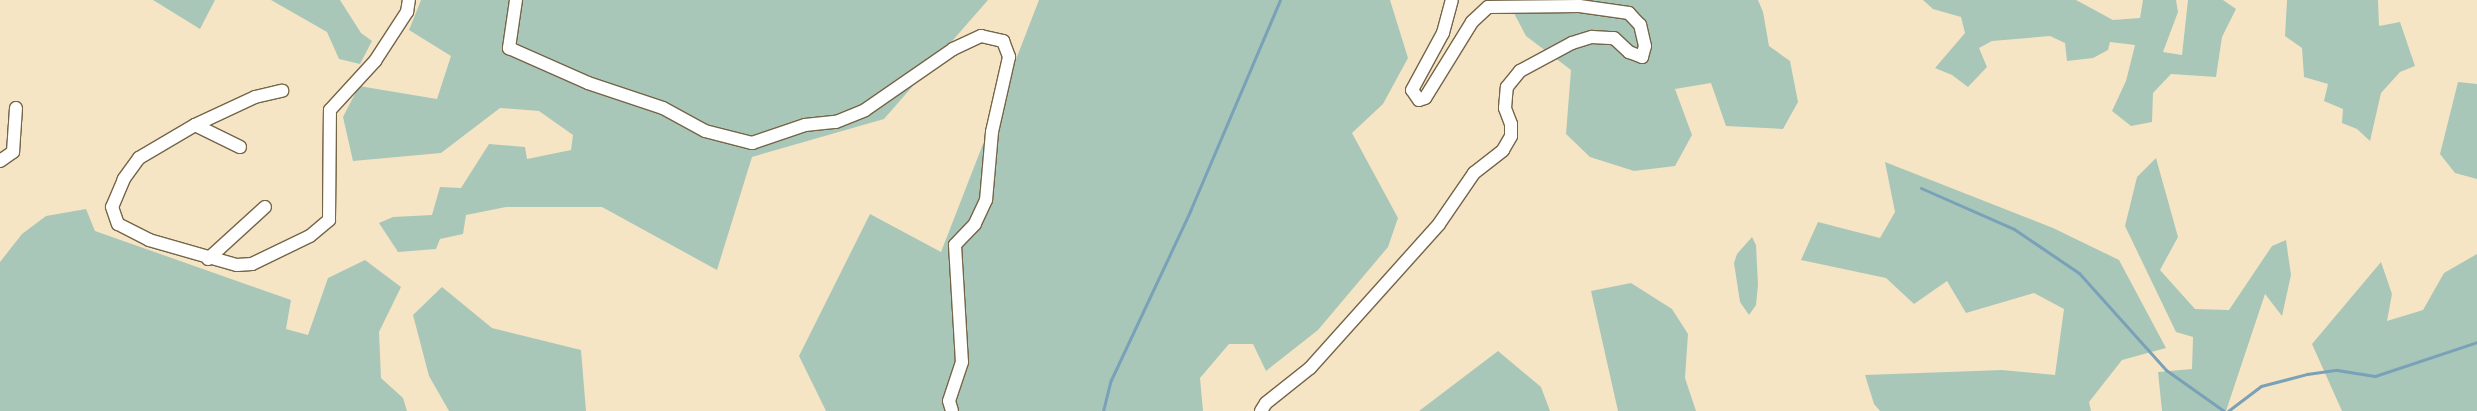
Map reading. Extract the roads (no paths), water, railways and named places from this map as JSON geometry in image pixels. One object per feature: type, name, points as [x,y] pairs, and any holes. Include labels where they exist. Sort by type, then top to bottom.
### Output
[{"type":"street","points":[[282,91],[255,97],[195,125],[139,158],[124,179],[112,207],[118,224],[150,240],[208,259],[237,265],[252,264],[310,236],[329,220],[330,110],[374,61],[407,12],[409,0]]},
{"type":"street","points":[[516,0],[509,48],[588,83],[663,108],[705,131],[752,143],[805,125],[836,122],[864,110],[953,49],[981,36],[1003,40],[1009,57],[992,132],[986,200],[975,224],[954,246],[962,362],[949,401],[952,411]]},
{"type":"street","points":[[1261,411],[1266,403],[1310,368],[1440,224],[1474,173],[1503,150],[1511,136],[1511,124],[1505,108],[1507,87],[1520,71],[1572,43],[1592,37],[1614,38],[1629,52],[1642,57],[1645,46],[1640,25],[1630,13],[1579,6],[1488,7],[1472,22],[1425,98],[1419,100],[1412,90],[1443,33],[1452,0]]},
{"type":"street","points":[[0,161],[13,152],[16,108]]},
{"type":"street","points":[[195,125],[240,147]]},
{"type":"street","points":[[208,259],[265,206]]},
{"type":"waterway","points":[[1103,411],[1111,380],[1190,211],[1280,0]]},
{"type":"waterway","points":[[1921,188],[2014,229],[2079,273],[2166,370],[2224,411]]},
{"type":"waterway","points":[[2228,411],[2261,386],[2307,374],[2337,370],[2375,376],[2477,342]]}]
